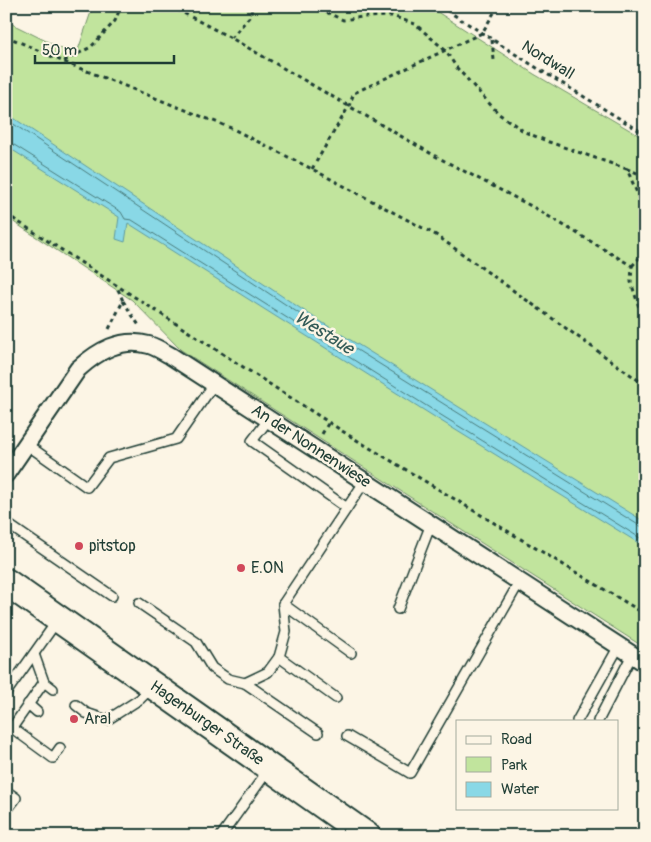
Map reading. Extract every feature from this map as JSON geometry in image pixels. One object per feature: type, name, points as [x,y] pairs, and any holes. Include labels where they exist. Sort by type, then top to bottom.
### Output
[{"type":"main road","name":"Hagenburger Straße","points":[[6,582],[270,768],[358,833]]},
{"type":"street","name":"An der Nonnenwiese","points":[[6,474],[78,369],[88,359],[110,346],[129,342],[150,345],[269,419],[632,655]]},
{"type":"lane","points":[[26,444],[87,487],[109,458],[176,439],[214,384]]},
{"type":"lane","points":[[269,419],[252,441],[347,508]]},
{"type":"lane","points":[[245,683],[268,672],[279,657],[286,632],[283,604],[365,481]]},
{"type":"lane","points":[[6,523],[112,596]]},
{"type":"lane","points":[[398,609],[431,524]]},
{"type":"lane","points":[[346,736],[410,773],[520,581]]},
{"type":"lane","points":[[139,603],[196,642],[212,668],[228,680],[245,683],[318,733]]},
{"type":"lane","points":[[283,604],[351,653]]},
{"type":"lane","points":[[6,693],[58,619]]},
{"type":"lane","points":[[34,654],[44,682],[53,689]]},
{"type":"lane","points":[[578,720],[610,659],[632,655]]},
{"type":"lane","points":[[599,720],[632,655]]},
{"type":"lane","points":[[279,657],[336,698]]},
{"type":"lane","points":[[44,682],[9,728],[53,758],[60,748]]},
{"type":"lane","points":[[76,705],[85,714],[107,720],[140,699],[153,686]]},
{"type":"lane","points":[[28,704],[37,712]]},
{"type":"lane","points":[[221,836],[270,768]]},
{"type":"lane","points":[[6,791],[16,798],[6,811]]},
{"type":"path","points":[[64,62],[91,47],[116,21],[121,6]]},
{"type":"path","points":[[170,6],[231,38],[437,157],[532,207],[632,266]]},
{"type":"path","points":[[231,38],[251,16],[252,6]]},
{"type":"path","points":[[322,6],[324,11],[343,20],[392,16],[415,24],[445,50],[457,68],[498,114],[525,132],[645,176]]},
{"type":"path","name":"Nordwall","points":[[440,6],[645,134]]},
{"type":"path","points":[[312,169],[349,106],[354,93],[482,33],[498,6]]},
{"type":"path","points":[[6,36],[64,62],[231,128],[436,235],[645,385]]},
{"type":"path","points":[[492,40],[494,60]]},
{"type":"path","points":[[627,169],[642,205],[645,219]]},
{"type":"path","points":[[6,214],[329,422],[645,614]]},
{"type":"path","points":[[645,252],[632,266],[631,282],[645,326]]},
{"type":"path","points":[[110,346],[107,334],[122,301],[116,286]]},
{"type":"path","points":[[322,434],[329,422]]},
{"type":"green space","points":[[93,6],[428,6],[534,74],[645,139],[645,648],[181,350],[132,300],[6,217],[6,21],[76,56]]},
{"type":"water","name":"Westaue","points":[[6,113],[315,318],[645,522],[645,547],[441,421],[128,223],[125,242],[116,239],[119,217],[6,146]]},
{"type":"place","name":"pitstop","points":[[79,546]]},
{"type":"place","name":"E.ON","points":[[241,568]]},
{"type":"place","name":"Aral","points":[[74,719]]}]
